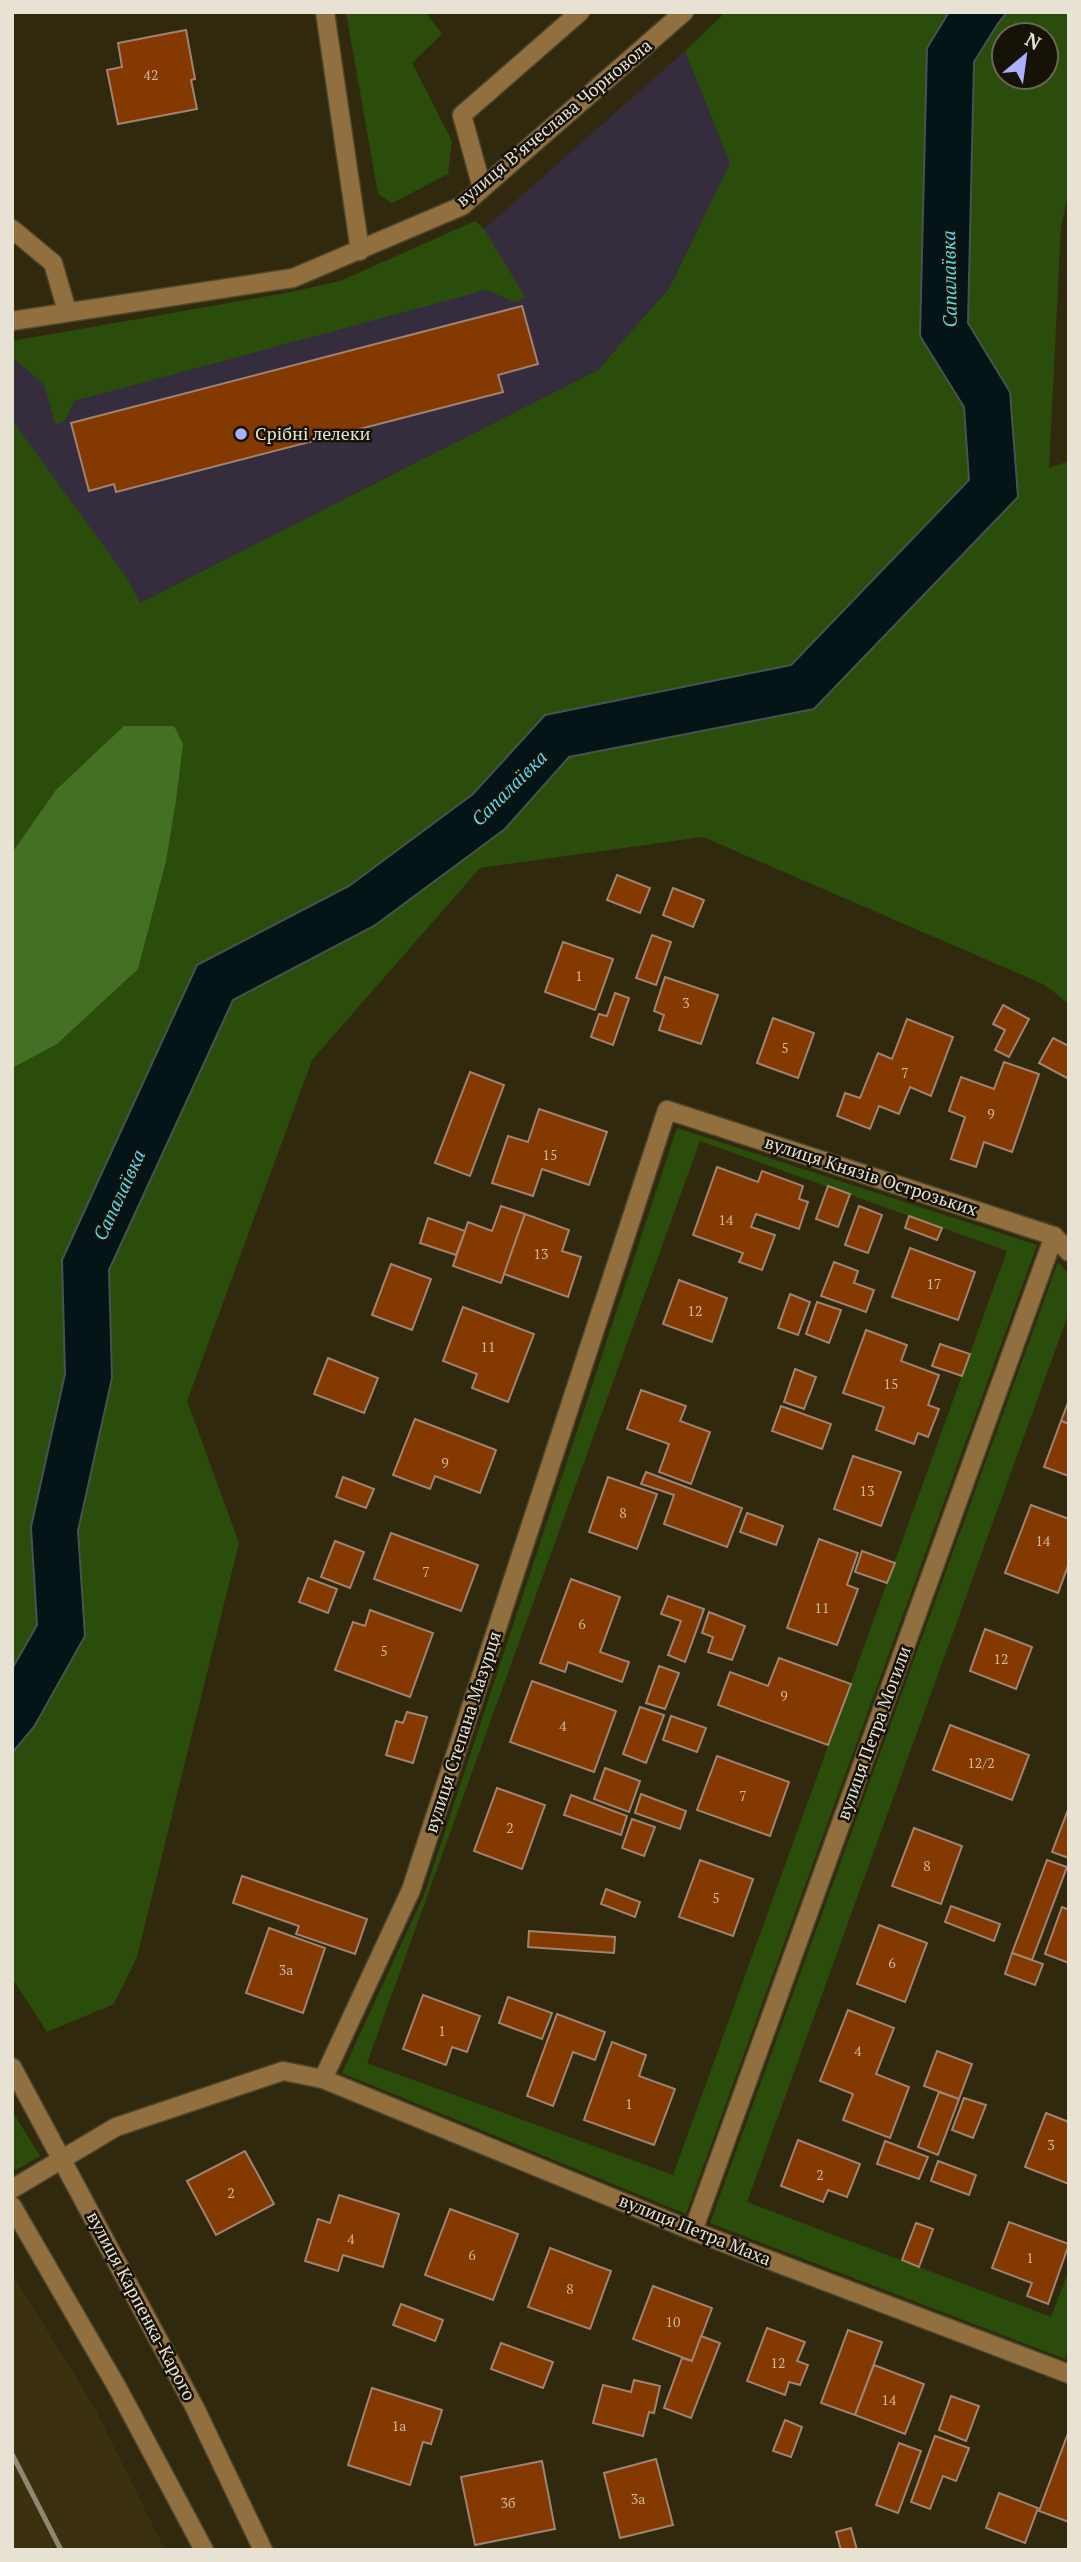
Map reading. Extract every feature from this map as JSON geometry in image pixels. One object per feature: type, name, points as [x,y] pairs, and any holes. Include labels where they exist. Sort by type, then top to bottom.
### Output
[{"type":"street","points":[[325,12],[360,251]]},
{"type":"street","points":[[482,188],[462,115],[580,12]]},
{"type":"street","name":"вулиця Вʼячеслава Чорновола","points":[[12,321],[293,278],[462,206],[684,12]]},
{"type":"street","points":[[12,229],[53,263],[67,311]]},
{"type":"street","name":"вулиця Князів Острозьких","points":[[667,1110],[1054,1236],[1069,1252]]},
{"type":"street","name":"вулиця Степана Мазурця","points":[[323,2079],[411,1890],[667,1110]]},
{"type":"street","name":"вулиця Петра Могили","points":[[693,2231],[1054,1236]]},
{"type":"street","name":"вулиця Карпенка-Карого","points":[[12,2067],[195,2407],[263,2550]]},
{"type":"street","points":[[12,2189],[116,2127],[283,2071],[323,2079]]},
{"type":"street","name":"вулиця Петра Маха","points":[[323,2079],[693,2231],[1069,2374]]},
{"type":"street","points":[[12,2206],[117,2387],[204,2550]]},
{"type":"shaded area","name":"Срібні лелеки","points":[[685,51],[730,163],[670,287],[598,370],[140,603],[126,578],[12,717],[12,361],[314,311],[484,229]]},
{"type":"shaded area","points":[[12,2273],[95,2409],[165,2550],[12,2550]]},
{"type":"green space","points":[[346,12],[425,12],[442,34],[412,63],[452,141],[448,174],[392,203],[378,194]]},
{"type":"green space","points":[[726,12],[949,12],[927,48],[920,336],[964,407],[969,480],[791,665],[545,715],[473,794],[349,886],[197,965],[62,1260],[65,1374],[31,1527],[37,1625],[12,1669],[12,420],[127,578],[140,603],[598,370],[670,287],[730,163],[685,51]]},
{"type":"green space","points":[[1007,12],[1069,12],[1069,189],[1061,227],[1049,468],[1069,461],[1069,1004],[1045,985],[703,837],[480,868],[312,1060],[187,1401],[239,1543],[137,1957],[114,2004],[47,2032],[12,1978],[12,1753],[34,1727],[85,1636],[78,1531],[112,1378],[109,1270],[233,1000],[374,926],[505,829],[569,757],[814,708],[1018,498],[1010,392],[968,324],[974,62],[990,36],[990,91],[1060,91],[1060,21],[1000,21]]},
{"type":"green space","points":[[475,221],[484,229],[525,297],[515,302],[486,290],[74,401],[66,419],[56,425],[44,385],[16,360],[12,361],[12,341],[340,281]]},
{"type":"green space","points":[[124,726],[174,726],[183,744],[166,861],[138,969],[57,1044],[12,1068],[12,853],[56,790]]},
{"type":"green space","points":[[677,1128],[1037,1245],[686,2214],[342,2073],[424,1895]],"holes":[[[700,1141],[1007,1251],[673,2175],[367,2063]]]},
{"type":"green space","points":[[1058,1262],[1069,1274],[1069,1312],[747,2202],[1051,2317],[1069,2270],[1069,2348],[1065,2359],[710,2223]]},
{"type":"green space","points":[[12,2111],[40,2156],[16,2170],[12,2163]]},
{"type":"water","name":"Сапалаївка","points":[[949,12],[1007,12],[1000,21],[990,21],[990,36],[974,62],[968,323],[1010,392],[1018,497],[814,709],[569,757],[505,829],[374,926],[233,1000],[109,1270],[112,1378],[78,1531],[85,1636],[34,1727],[12,1753],[12,1669],[37,1625],[31,1527],[65,1374],[62,1260],[197,965],[349,886],[473,794],[545,715],[791,665],[969,480],[964,407],[920,336],[927,48]]},
{"type":"building","points":[[186,30],[195,79],[191,80],[197,109],[118,124],[107,70],[122,67],[118,43]]},
{"type":"building","points":[[522,306],[538,364],[498,375],[503,392],[116,492],[114,484],[89,491],[71,423]]},
{"type":"building","points":[[617,875],[650,888],[640,913],[607,900]]},
{"type":"building","points":[[673,888],[704,900],[693,927],[663,915]]},
{"type":"building","points":[[652,935],[671,942],[656,985],[636,978]]},
{"type":"building","points":[[563,942],[613,959],[595,1010],[545,992]]},
{"type":"building","points":[[665,977],[718,995],[701,1044],[659,1030],[664,1015],[654,1011]]},
{"type":"building","points":[[615,993],[629,998],[613,1045],[591,1037],[599,1014],[607,1016]]},
{"type":"building","points":[[1003,1005],[1029,1019],[1009,1057],[995,1050],[1005,1030],[993,1024]]},
{"type":"building","points":[[773,1018],[814,1033],[798,1078],[757,1063]]},
{"type":"building","points":[[907,1019],[953,1037],[931,1096],[910,1087],[899,1114],[879,1106],[870,1129],[837,1116],[845,1093],[860,1098],[878,1053],[892,1059]]},
{"type":"building","points":[[1053,1038],[1069,1046],[1069,1079],[1039,1063]]},
{"type":"building","points":[[1004,1062],[1039,1074],[1012,1152],[984,1142],[976,1167],[951,1159],[965,1117],[949,1111],[961,1077],[994,1089]]},
{"type":"building","points":[[470,1072],[504,1085],[470,1176],[435,1163]]},
{"type":"building","points":[[539,1109],[607,1132],[589,1185],[542,1169],[533,1196],[492,1183],[508,1136],[528,1142]]},
{"type":"building","points":[[717,1167],[758,1182],[762,1171],[803,1186],[799,1199],[808,1202],[799,1229],[756,1214],[751,1227],[775,1235],[762,1270],[739,1262],[743,1253],[693,1235]]},
{"type":"building","points":[[828,1186],[850,1194],[838,1227],[816,1219]]},
{"type":"building","points":[[501,1206],[525,1214],[501,1283],[453,1266],[468,1222],[492,1231]]},
{"type":"building","points":[[859,1206],[882,1215],[868,1253],[845,1245]]},
{"type":"building","points":[[525,1214],[569,1230],[562,1251],[581,1257],[568,1297],[504,1274]]},
{"type":"building","points":[[909,1216],[942,1228],[937,1240],[905,1228]]},
{"type":"building","points":[[428,1218],[465,1231],[456,1255],[420,1243]]},
{"type":"building","points":[[910,1248],[975,1272],[958,1320],[892,1297]]},
{"type":"building","points":[[834,1262],[858,1271],[854,1283],[874,1290],[866,1312],[821,1296]]},
{"type":"building","points":[[391,1264],[431,1279],[412,1330],[372,1315]]},
{"type":"building","points":[[679,1280],[727,1298],[712,1342],[663,1324]]},
{"type":"building","points":[[790,1294],[810,1302],[798,1335],[778,1328]]},
{"type":"building","points":[[817,1302],[841,1310],[829,1343],[806,1334]]},
{"type":"building","points":[[463,1307],[534,1334],[508,1402],[472,1388],[477,1374],[443,1361]]},
{"type":"building","points":[[866,1330],[907,1345],[901,1361],[939,1375],[928,1405],[939,1409],[928,1437],[918,1433],[914,1444],[876,1430],[884,1407],[843,1393]]},
{"type":"building","points":[[940,1344],[970,1354],[962,1376],[932,1366]]},
{"type":"building","points":[[328,1358],[378,1378],[364,1413],[314,1394]]},
{"type":"building","points":[[795,1369],[816,1377],[804,1409],[784,1402]]},
{"type":"building","points":[[641,1390],[686,1406],[680,1421],[710,1432],[691,1484],[659,1472],[669,1444],[627,1429]]},
{"type":"building","points":[[1069,1400],[1069,1424],[1061,1421]]},
{"type":"building","points":[[781,1406],[831,1424],[822,1449],[772,1431]]},
{"type":"building","points":[[415,1419],[496,1450],[480,1493],[435,1476],[430,1489],[393,1475]]},
{"type":"building","points":[[1061,1421],[1069,1424],[1069,1476],[1044,1467]]},
{"type":"building","points":[[853,1456],[901,1472],[881,1526],[834,1509]]},
{"type":"building","points":[[646,1472],[742,1508],[727,1547],[664,1524],[674,1495],[641,1484]]},
{"type":"building","points":[[343,1477],[374,1489],[366,1508],[336,1497]]},
{"type":"building","points":[[608,1477],[657,1494],[637,1549],[589,1532]]},
{"type":"building","points":[[1031,1505],[1069,1519],[1069,1563],[1058,1593],[1005,1573]]},
{"type":"building","points":[[747,1513],[783,1526],[776,1545],[740,1532]]},
{"type":"building","points":[[391,1533],[478,1565],[461,1611],[374,1579]]},
{"type":"building","points":[[819,1539],[858,1553],[847,1585],[858,1589],[837,1645],[787,1628]]},
{"type":"building","points":[[335,1541],[364,1552],[350,1588],[321,1577]]},
{"type":"building","points":[[862,1551],[895,1563],[887,1583],[855,1572]]},
{"type":"building","points":[[308,1578],[337,1589],[328,1613],[299,1602]]},
{"type":"building","points":[[571,1579],[620,1597],[600,1652],[629,1662],[622,1682],[568,1662],[565,1672],[540,1663]]},
{"type":"building","points":[[668,1596],[704,1609],[685,1662],[668,1655],[681,1621],[661,1614]]},
{"type":"building","points":[[370,1610],[433,1633],[410,1697],[335,1670],[353,1622],[365,1626]]},
{"type":"building","points":[[709,1612],[745,1626],[732,1660],[708,1652],[713,1637],[702,1633]]},
{"type":"building","points":[[985,1629],[1032,1647],[1016,1689],[970,1671]]},
{"type":"building","points":[[779,1658],[851,1684],[828,1745],[718,1705],[730,1672],[768,1686]]},
{"type":"building","points":[[659,1666],[679,1673],[665,1709],[646,1703]]},
{"type":"building","points":[[532,1681],[616,1711],[594,1772],[510,1742]]},
{"type":"building","points":[[640,1707],[664,1715],[646,1763],[623,1754]]},
{"type":"building","points":[[407,1712],[427,1717],[413,1763],[386,1755],[396,1721],[403,1723]]},
{"type":"building","points":[[671,1716],[706,1728],[697,1752],[663,1740]]},
{"type":"building","points":[[950,1725],[1029,1755],[1012,1800],[933,1770]]},
{"type":"building","points":[[717,1756],[789,1782],[770,1836],[697,1810]]},
{"type":"building","points":[[605,1768],[640,1781],[629,1812],[594,1799]]},
{"type":"building","points":[[497,1788],[545,1805],[522,1869],[474,1851]]},
{"type":"building","points":[[641,1794],[686,1811],[680,1829],[635,1813]]},
{"type":"building","points":[[571,1795],[627,1816],[621,1835],[564,1815]]},
{"type":"building","points":[[1069,1807],[1069,1858],[1052,1852]]},
{"type":"building","points":[[632,1819],[655,1827],[644,1856],[622,1848]]},
{"type":"building","points":[[914,1828],[962,1846],[941,1904],[892,1886]]},
{"type":"building","points":[[700,1860],[753,1879],[733,1936],[679,1917]]},
{"type":"building","points":[[1047,1860],[1067,1867],[1032,1960],[1012,1953]]},
{"type":"building","points":[[242,1876],[367,1919],[355,1954],[296,1934],[299,1926],[233,1903]]},
{"type":"building","points":[[606,1889],[640,1902],[635,1917],[601,1904]]},
{"type":"building","points":[[951,1906],[1000,1924],[994,1941],[945,1922]]},
{"type":"building","points":[[1062,1907],[1069,1910],[1069,1963],[1045,1954]]},
{"type":"building","points":[[879,1925],[927,1943],[905,2002],[857,1984]]},
{"type":"building","points":[[269,1928],[325,1948],[303,2013],[246,1993]]},
{"type":"building","points":[[529,1931],[615,1937],[614,1953],[528,1947]]},
{"type":"building","points":[[1012,1953],[1043,1964],[1035,1985],[1005,1974]]},
{"type":"building","points":[[423,1995],[480,2016],[467,2052],[452,2047],[446,2065],[403,2049]]},
{"type":"building","points":[[508,1997],[552,2013],[542,2039],[499,2023]]},
{"type":"building","points":[[848,2010],[894,2028],[876,2074],[909,2087],[890,2138],[843,2120],[853,2094],[820,2081]]},
{"type":"building","points":[[557,2014],[605,2032],[595,2060],[573,2052],[553,2106],[527,2096]]},
{"type":"building","points":[[612,2042],[646,2055],[639,2076],[675,2089],[654,2145],[584,2120]]},
{"type":"building","points":[[937,2051],[972,2064],[959,2099],[924,2086]]},
{"type":"building","points":[[939,2092],[959,2099],[938,2155],[918,2147]]},
{"type":"building","points":[[964,2098],[986,2105],[973,2138],[952,2130]]},
{"type":"building","points":[[1046,2113],[1069,2122],[1069,2184],[1025,2167]]},
{"type":"building","points":[[798,2140],[860,2164],[847,2197],[828,2190],[823,2202],[781,2186]]},
{"type":"building","points":[[885,2141],[928,2157],[919,2179],[877,2164]]},
{"type":"building","points":[[245,2151],[274,2204],[216,2235],[187,2181]]},
{"type":"building","points":[[938,2161],[976,2175],[969,2195],[931,2181]]},
{"type":"building","points":[[339,2195],[399,2214],[383,2267],[343,2255],[338,2271],[305,2261],[318,2219],[330,2223]]},
{"type":"building","points":[[450,2209],[518,2234],[493,2300],[425,2275]]},
{"type":"building","points":[[1009,2222],[1069,2244],[1048,2304],[1027,2296],[1032,2283],[992,2268]]},
{"type":"building","points":[[916,2223],[933,2229],[919,2267],[902,2260]]},
{"type":"building","points":[[550,2248],[611,2271],[590,2329],[528,2307]]},
{"type":"building","points":[[653,2286],[712,2308],[692,2361],[633,2339]]},
{"type":"building","points":[[401,2304],[443,2320],[435,2341],[393,2325]]},
{"type":"building","points":[[767,2328],[805,2342],[797,2361],[808,2365],[800,2385],[789,2382],[785,2395],[747,2381]]},
{"type":"building","points":[[848,2330],[882,2342],[855,2415],[821,2403]]},
{"type":"building","points":[[701,2336],[720,2343],[691,2418],[664,2408],[682,2358],[692,2361]]},
{"type":"building","points":[[501,2343],[553,2362],[543,2388],[491,2369]]},
{"type":"building","points":[[874,2365],[924,2384],[905,2434],[855,2415]]},
{"type":"building","points":[[634,2380],[660,2386],[654,2413],[649,2412],[643,2436],[593,2423],[603,2385],[631,2392]]},
{"type":"building","points":[[372,2388],[442,2410],[431,2444],[423,2442],[410,2485],[348,2465]]},
{"type":"building","points":[[951,2396],[979,2406],[966,2441],[939,2430]]},
{"type":"building","points":[[785,2420],[802,2427],[791,2457],[773,2451]]},
{"type":"building","points":[[935,2436],[969,2448],[956,2481],[943,2476],[930,2509],[911,2502]]},
{"type":"building","points":[[1067,2436],[1069,2437],[1069,2522],[1039,2511]]},
{"type":"building","points":[[899,2443],[921,2451],[898,2513],[876,2505]]},
{"type":"building","points":[[656,2459],[673,2525],[620,2538],[604,2473]]},
{"type":"building","points":[[542,2461],[555,2529],[475,2545],[461,2477]]},
{"type":"building","points":[[999,2493],[1038,2508],[1025,2543],[986,2528]]},
{"type":"building","points":[[851,2528],[857,2550],[841,2550],[836,2532]]},
{"type":"railway","points":[[12,2454],[61,2550]]},
{"type":"place","name":"Срібні лелеки","points":[[241,434]]}]
